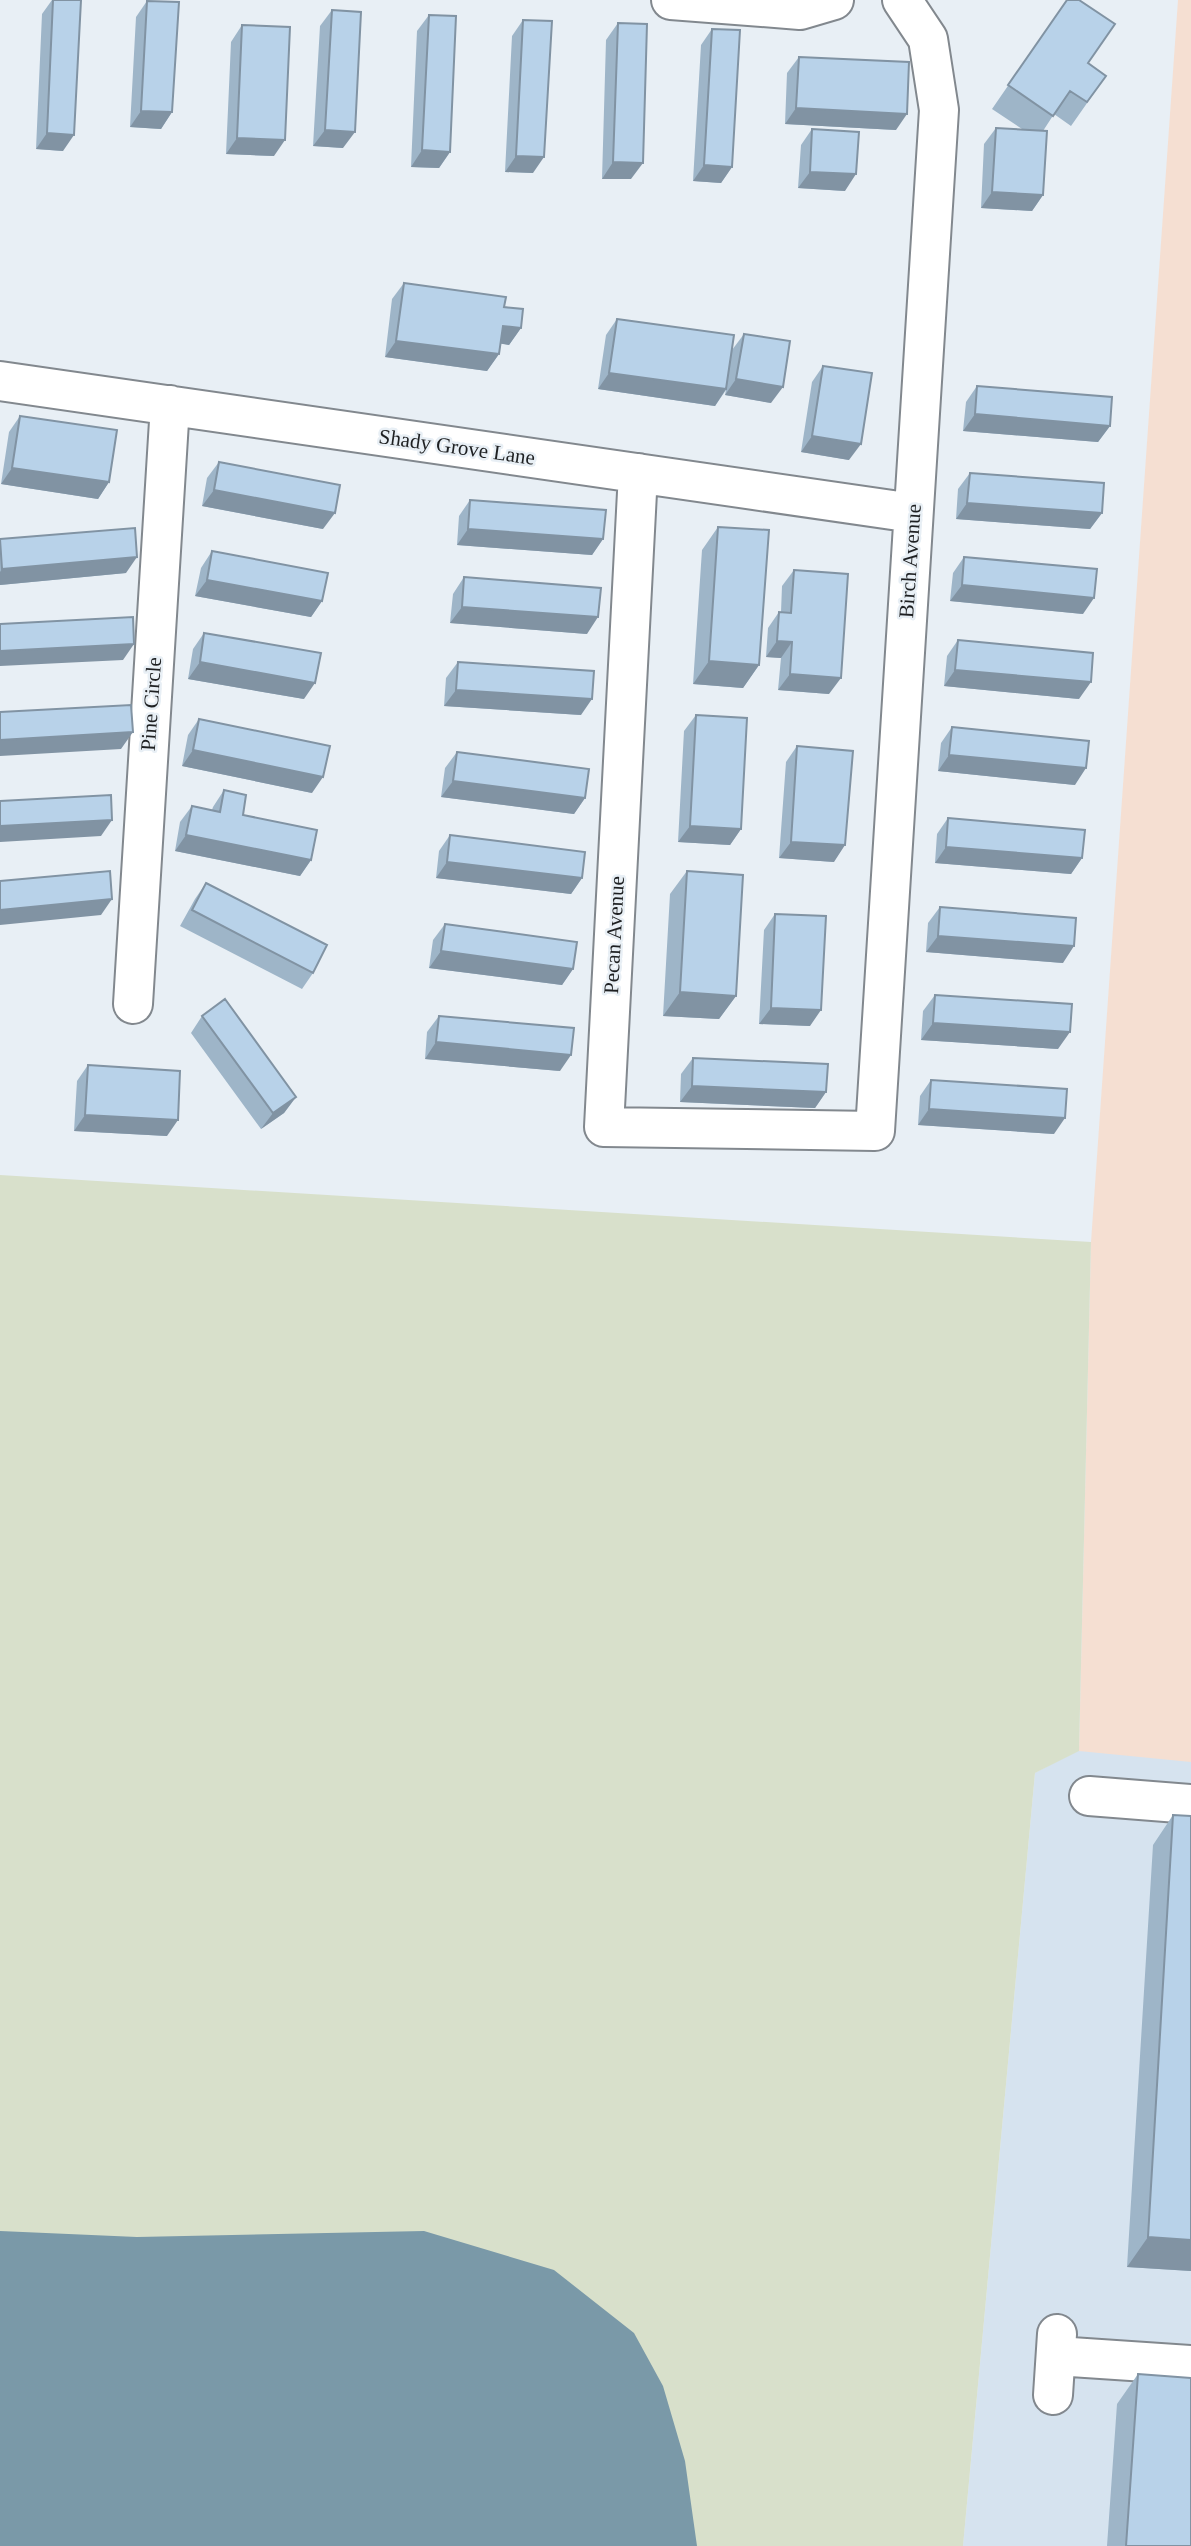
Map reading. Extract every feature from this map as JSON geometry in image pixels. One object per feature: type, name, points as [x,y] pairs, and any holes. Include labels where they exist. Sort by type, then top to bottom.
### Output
[{"type":"street","points":[[671,0],[800,10],[834,0]]},
{"type":"street","name":"Birch Avenue","points":[[875,1131],[939,110],[928,39],[902,0]]},
{"type":"street","name":"Shady Grove Lane","points":[[0,381],[913,513]]},
{"type":"street","name":"Pine Circle","points":[[133,1004],[170,405]]},
{"type":"street","name":"Pecan Avenue","points":[[638,473],[604,1127],[875,1131]]},
{"type":"street","points":[[1089,1796],[1191,1804]]},
{"type":"street","points":[[1053,2395],[1056,2345],[1191,2365]]},
{"type":"shaded area","points":[[1178,0],[1191,0],[1191,1762],[1079,1751],[1091,1242]]},
{"type":"shaded area","points":[[1079,1749],[1191,1761],[1191,2546],[963,2546],[1035,1773]]},
{"type":"green space","points":[[0,1175],[1091,1242],[1079,1751],[1035,1773],[963,2546],[0,2546]]},
{"type":"water","points":[[0,2231],[137,2237],[424,2231],[554,2270],[634,2333],[663,2386],[685,2461],[697,2546],[0,2546]]},
{"type":"building","points":[[53,0],[81,0],[74,135],[47,133]]},
{"type":"building","points":[[1067,0],[1079,0],[1115,24],[1088,63],[1106,76],[1087,102],[1070,91],[1053,116],[1008,85]]},
{"type":"building","points":[[147,1],[179,2],[172,112],[141,111]]},
{"type":"building","points":[[332,10],[361,12],[355,132],[325,130]]},
{"type":"building","points":[[429,15],[456,16],[450,152],[422,150]]},
{"type":"building","points":[[523,20],[552,21],[544,157],[516,156]]},
{"type":"building","points":[[618,23],[647,24],[643,163],[613,162]]},
{"type":"building","points":[[242,25],[290,27],[285,140],[237,138]]},
{"type":"building","points":[[712,29],[740,30],[732,167],[704,165]]},
{"type":"building","points":[[799,57],[909,62],[907,114],[796,108]]},
{"type":"building","points":[[996,128],[1047,131],[1043,195],[992,192]]},
{"type":"building","points":[[812,129],[859,132],[856,174],[810,172]]},
{"type":"building","points":[[404,283],[506,297],[504,307],[523,309],[521,328],[503,326],[499,354],[396,341]]},
{"type":"building","points":[[617,319],[734,335],[726,389],[609,373]]},
{"type":"building","points":[[744,334],[790,341],[783,387],[736,379]]},
{"type":"building","points":[[823,366],[872,373],[861,444],[812,436]]},
{"type":"building","points":[[977,386],[1112,397],[1110,426],[975,414]]},
{"type":"building","points":[[20,416],[117,430],[109,482],[12,468]]},
{"type":"building","points":[[219,462],[340,485],[335,513],[214,490]]},
{"type":"building","points":[[970,473],[1104,483],[1102,513],[967,503]]},
{"type":"building","points":[[470,500],[606,510],[603,539],[468,529]]},
{"type":"building","points":[[718,527],[769,530],[759,665],[709,661]]},
{"type":"building","points":[[135,528],[137,557],[2,569],[0,539]]},
{"type":"building","points":[[212,551],[328,573],[322,601],[207,580]]},
{"type":"building","points":[[964,557],[1097,569],[1094,598],[962,585]]},
{"type":"building","points":[[794,570],[848,574],[841,678],[790,674],[792,642],[777,641],[779,612],[791,613]]},
{"type":"building","points":[[464,577],[601,588],[598,617],[462,607]]},
{"type":"building","points":[[133,617],[134,644],[0,651],[0,624]]},
{"type":"building","points":[[204,633],[321,653],[315,683],[200,662]]},
{"type":"building","points":[[958,640],[1093,653],[1091,682],[955,670]]},
{"type":"building","points":[[458,662],[594,671],[592,699],[456,690]]},
{"type":"building","points":[[131,705],[133,732],[0,740],[0,712]]},
{"type":"building","points":[[696,715],[747,718],[741,829],[690,826]]},
{"type":"building","points":[[199,719],[330,746],[323,777],[193,750]]},
{"type":"building","points":[[952,727],[1089,741],[1086,768],[949,755]]},
{"type":"building","points":[[797,746],[853,751],[845,845],[791,842]]},
{"type":"building","points":[[457,752],[589,769],[585,798],[453,781]]},
{"type":"building","points":[[224,790],[246,795],[243,815],[317,830],[311,860],[186,835],[192,806],[220,812]]},
{"type":"building","points":[[111,795],[112,820],[0,826],[0,801]]},
{"type":"building","points":[[948,818],[1085,830],[1082,858],[946,847]]},
{"type":"building","points":[[450,835],[585,852],[582,878],[447,862]]},
{"type":"building","points":[[110,871],[112,899],[0,910],[0,881]]},
{"type":"building","points":[[687,871],[743,875],[736,996],[680,992]]},
{"type":"building","points":[[206,883],[327,945],[313,973],[192,910]]},
{"type":"building","points":[[940,907],[1076,918],[1074,946],[938,936]]},
{"type":"building","points":[[775,914],[826,916],[821,1010],[771,1008]]},
{"type":"building","points":[[445,924],[577,942],[573,969],[441,951]]},
{"type":"building","points":[[935,995],[1072,1004],[1070,1032],[933,1023]]},
{"type":"building","points":[[225,999],[296,1097],[273,1113],[202,1016]]},
{"type":"building","points":[[439,1016],[574,1028],[571,1055],[436,1042]]},
{"type":"building","points":[[693,1058],[828,1064],[826,1092],[692,1086]]},
{"type":"building","points":[[88,1065],[180,1071],[178,1120],[85,1115]]},
{"type":"building","points":[[931,1080],[1067,1089],[1065,1118],[929,1109]]},
{"type":"building","points":[[1173,1815],[1191,1816],[1191,2240],[1148,2237]]},
{"type":"building","points":[[1138,2374],[1191,2378],[1191,2546],[1126,2546]]}]
